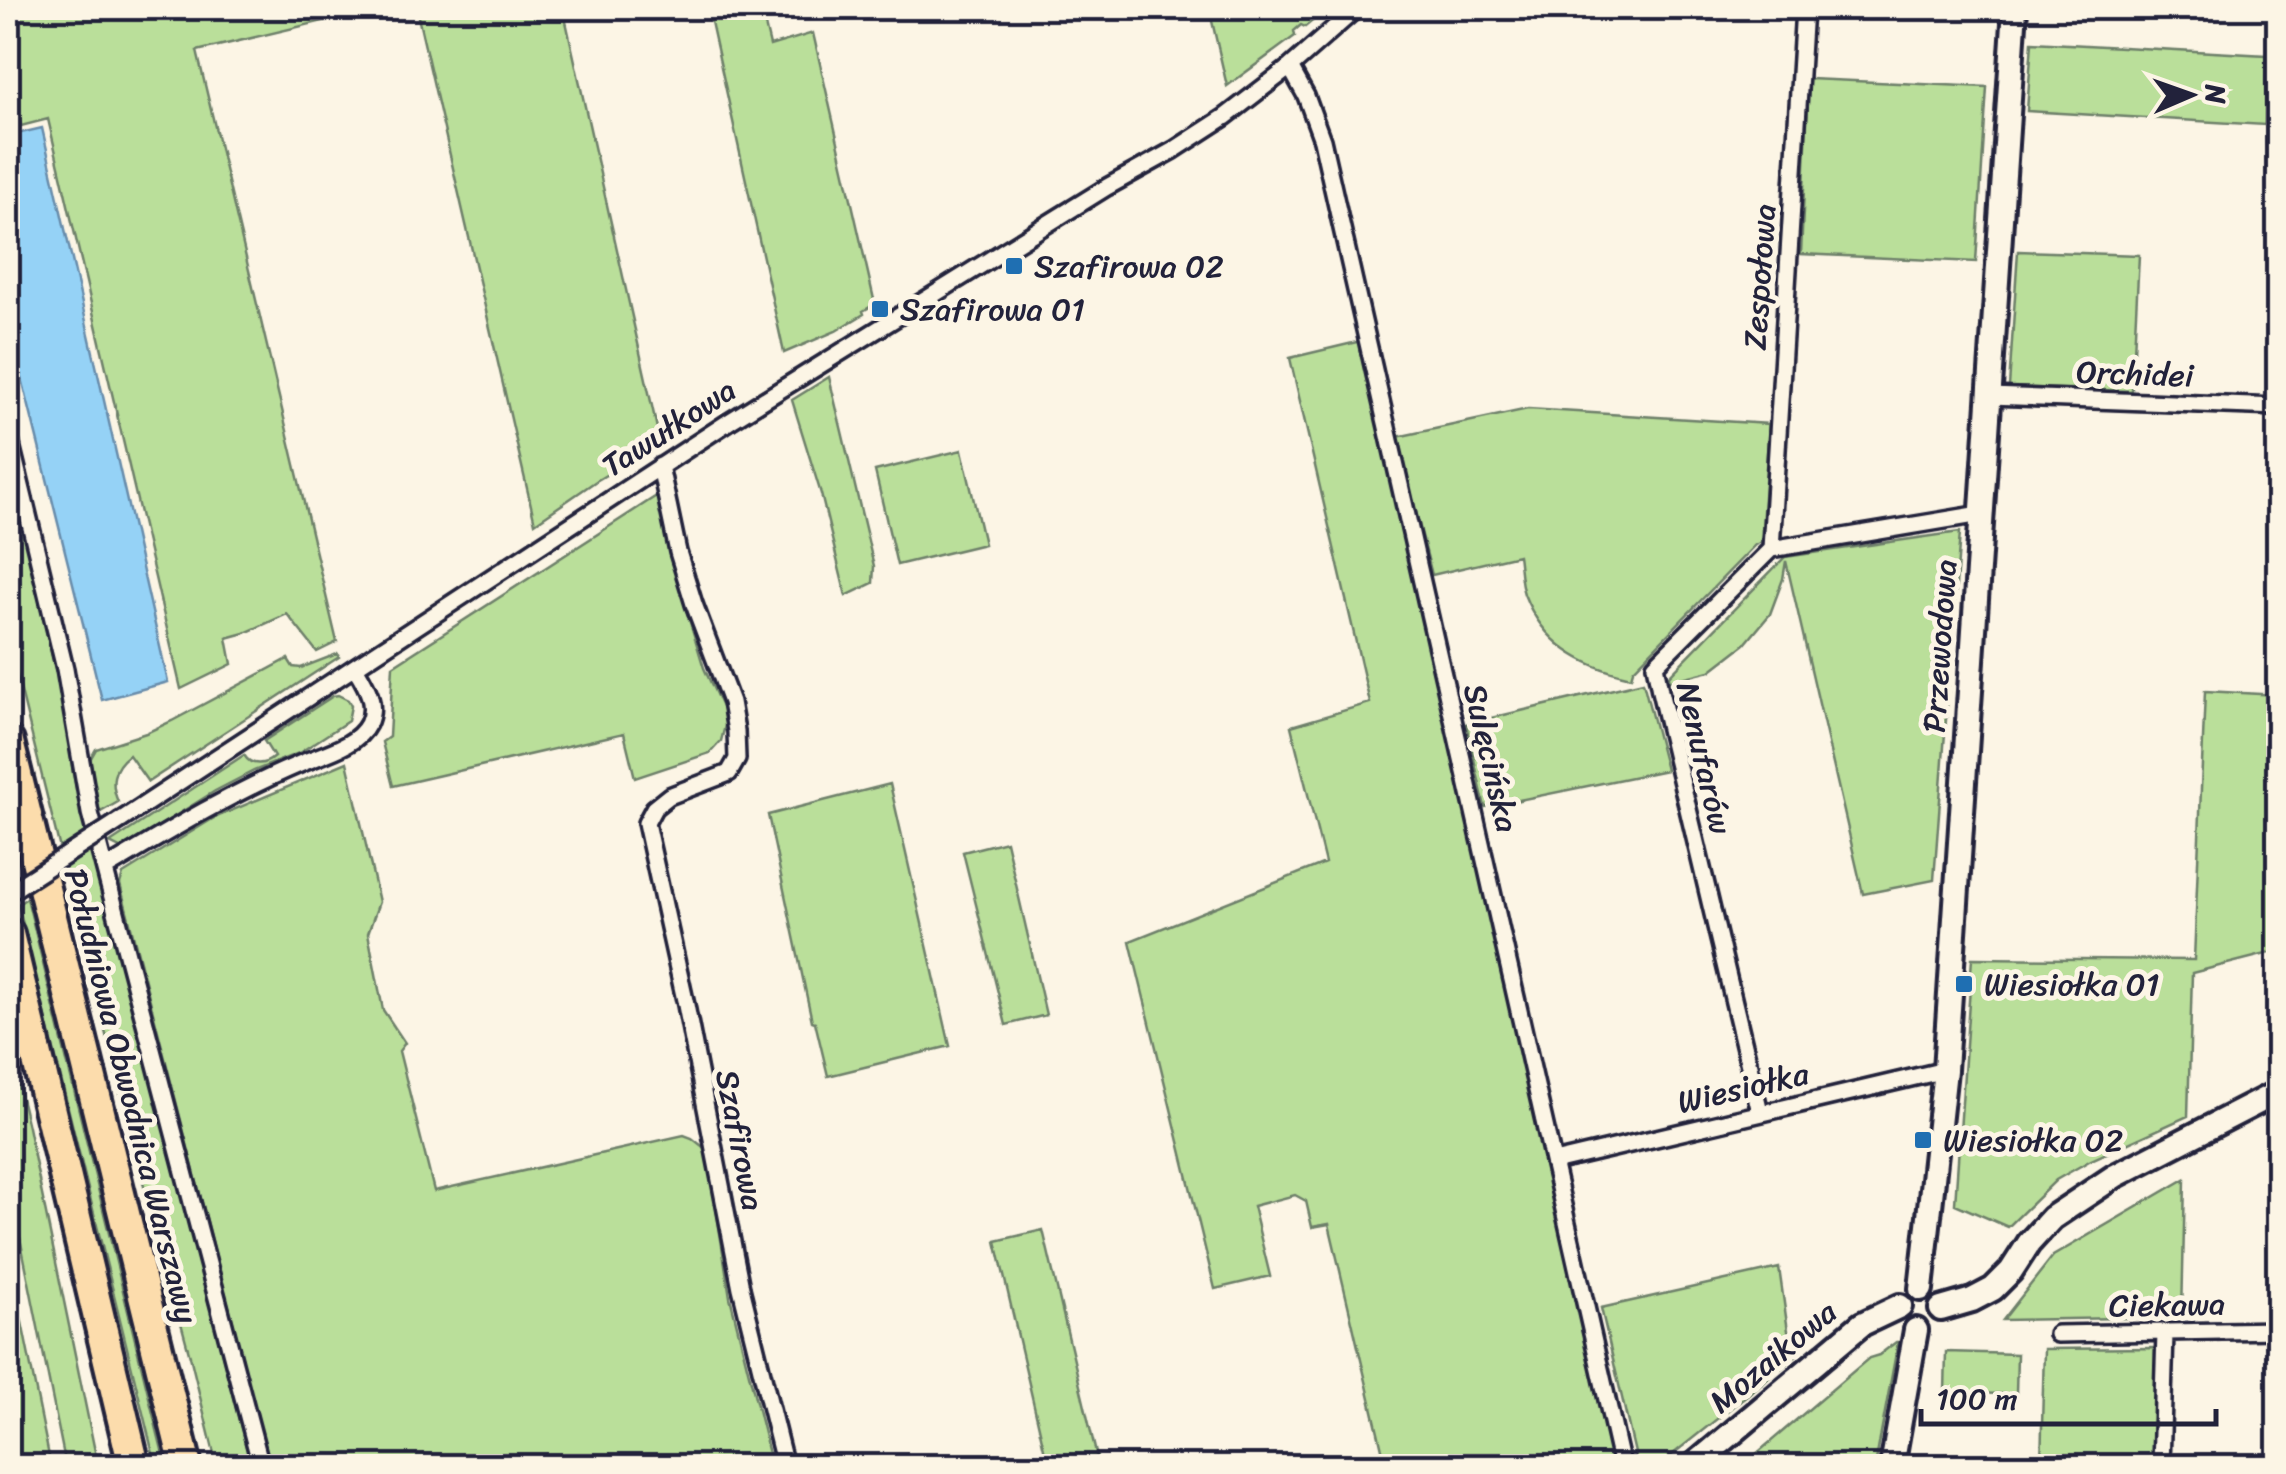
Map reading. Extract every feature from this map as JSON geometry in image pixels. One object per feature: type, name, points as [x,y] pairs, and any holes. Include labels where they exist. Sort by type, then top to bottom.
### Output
[{"type":"highway","name":"Południowa Obwodnica Warszawy","points":[[8,742],[186,1466]]},
{"type":"highway","points":[[8,934],[134,1466]]},
{"type":"street","name":"Tawułkowa","points":[[8,893],[660,466],[1225,117],[1357,8]]},
{"type":"street","name":"Zespołowa","points":[[1770,549],[1804,8]]},
{"type":"street","name":"Przewodowa","points":[[1921,1288],[1945,1070],[2015,8]]},
{"type":"street","name":"Sulęcińska","points":[[1290,67],[1306,96],[1322,140],[1622,1466]]},
{"type":"street","name":"Orchidei","points":[[1990,396],[2278,407]]},
{"type":"street","points":[[8,432],[64,670],[83,783],[261,1466]]},
{"type":"street","name":"Szafirowa","points":[[660,466],[688,586],[730,702],[736,730],[736,760],[729,773],[668,796],[654,808],[646,823],[741,1288],[785,1466]]},
{"type":"street","points":[[1770,549],[1981,514]]},
{"type":"street","name":"Nenufarów","points":[[1760,1112],[1655,664],[1770,549]]},
{"type":"street","points":[[106,869],[242,789],[348,743],[366,728],[372,707],[370,693],[355,666]]},
{"type":"street","name":"Wiesiołka","points":[[1554,1162],[1945,1070]]},
{"type":"street","points":[[1941,1309],[1992,1289],[2052,1218],[2115,1176],[2278,1092]]},
{"type":"street","points":[[1921,1288],[1935,1295],[1940,1318],[1926,1330],[1916,1330],[1903,1322],[1900,1306],[1907,1293],[1921,1288]]},
{"type":"street","name":"Mozaikowa","points":[[1694,1466],[1862,1324],[1900,1306]]},
{"type":"street","points":[[1892,1466],[1916,1330]]},
{"type":"street","name":"Ciekawa","points":[[2056,1334],[2278,1330]]},
{"type":"street","points":[[2162,1466],[2164,1333]]},
{"type":"green space","points":[[8,8],[378,8],[197,51],[337,642],[317,652],[287,614],[227,638],[232,664],[181,689],[48,119],[21,126],[8,69]]},
{"type":"green space","points":[[416,8],[563,8],[660,442],[535,523]]},
{"type":"green space","points":[[708,8],[761,8],[770,46],[813,33],[875,304],[836,331],[784,353]]},
{"type":"green space","points":[[1209,8],[1328,8],[1305,27],[1301,25],[1294,31],[1295,36],[1227,86]]},
{"type":"green space","points":[[2032,42],[2266,55],[2265,125],[2027,111]]},
{"type":"green space","points":[[1809,79],[1987,87],[1976,262],[1801,254]]},
{"type":"green space","points":[[2018,251],[2139,255],[2132,391],[2009,387]]},
{"type":"green space","points":[[1361,341],[1616,1466],[1386,1466],[1329,1224],[1312,1227],[1306,1201],[1295,1195],[1253,1206],[1270,1276],[1215,1289],[1130,941],[1325,863],[1291,726],[1370,703],[1290,358]]},
{"type":"green space","points":[[829,377],[874,566],[873,583],[846,596],[792,400]]},
{"type":"green space","points":[[1528,409],[1769,424],[1761,542],[1633,670],[1631,677],[1580,659],[1553,639],[1524,594],[1518,555],[1432,575],[1397,437]]},
{"type":"green space","points":[[962,450],[984,544],[897,565],[875,471]]},
{"type":"green space","points":[[8,468],[66,715],[84,822],[251,1466],[217,1466],[8,639]]},
{"type":"green space","points":[[658,495],[704,668],[727,718],[721,741],[710,753],[635,778],[624,733],[393,786],[382,742],[389,737],[393,666]]},
{"type":"green space","points":[[1960,532],[1934,880],[1863,894],[1786,561],[1770,614],[1745,644],[1710,671],[1670,681],[1669,676],[1785,557]]},
{"type":"green space","points":[[337,654],[339,657],[148,782],[129,755],[114,776],[118,802],[97,814],[89,761],[96,749],[172,721],[288,659],[293,667],[301,668]]},
{"type":"green space","points":[[1643,682],[1666,770],[1485,807],[1466,724]]},
{"type":"green space","points":[[2205,691],[2278,695],[2278,951],[2192,973],[2188,1116],[2056,1180],[2008,1227],[1955,1204],[1972,958],[2194,960]]},
{"type":"green space","points":[[338,695],[351,706],[348,721],[299,753],[215,791],[122,849],[110,843],[244,755],[254,763],[270,760],[274,757],[264,741]]},
{"type":"green space","points":[[347,762],[379,902],[368,933],[383,1010],[405,1043],[399,1051],[434,1191],[684,1135],[707,1150],[730,1297],[772,1466],[270,1466],[120,884],[123,874],[214,818]]},
{"type":"green space","points":[[890,784],[950,1046],[828,1076],[812,1021],[768,815]]},
{"type":"green space","points":[[1006,841],[1046,1015],[1006,1025],[963,852]]},
{"type":"green space","points":[[27,898],[166,1466],[156,1466],[18,904]]},
{"type":"green space","points":[[8,1043],[98,1466],[66,1466],[8,1178]]},
{"type":"green space","points":[[2185,1179],[2182,1317],[2003,1320],[2053,1256]]},
{"type":"green space","points":[[1043,1230],[1099,1466],[1048,1466],[996,1241]]},
{"type":"green space","points":[[8,1253],[51,1466],[8,1466]]},
{"type":"green space","points":[[1779,1268],[1790,1345],[1796,1356],[1658,1466],[1638,1466],[1601,1308]]},
{"type":"green space","points":[[1896,1342],[1875,1466],[1742,1466],[1869,1358]]},
{"type":"green space","points":[[2157,1348],[2152,1466],[2041,1466],[2044,1349]]},
{"type":"green space","points":[[1946,1352],[2017,1354],[2016,1394],[1945,1393]]},
{"type":"water","points":[[42,128],[168,682],[102,700],[8,322],[8,136]]},
{"type":"place","name":"Szafirowa 02","points":[[1014,266]]},
{"type":"place","name":"Szafirowa 01","points":[[880,309]]},
{"type":"place","name":"Wiesiołka 01","points":[[1964,984]]},
{"type":"place","name":"Wiesiołka 02","points":[[1923,1140]]}]
